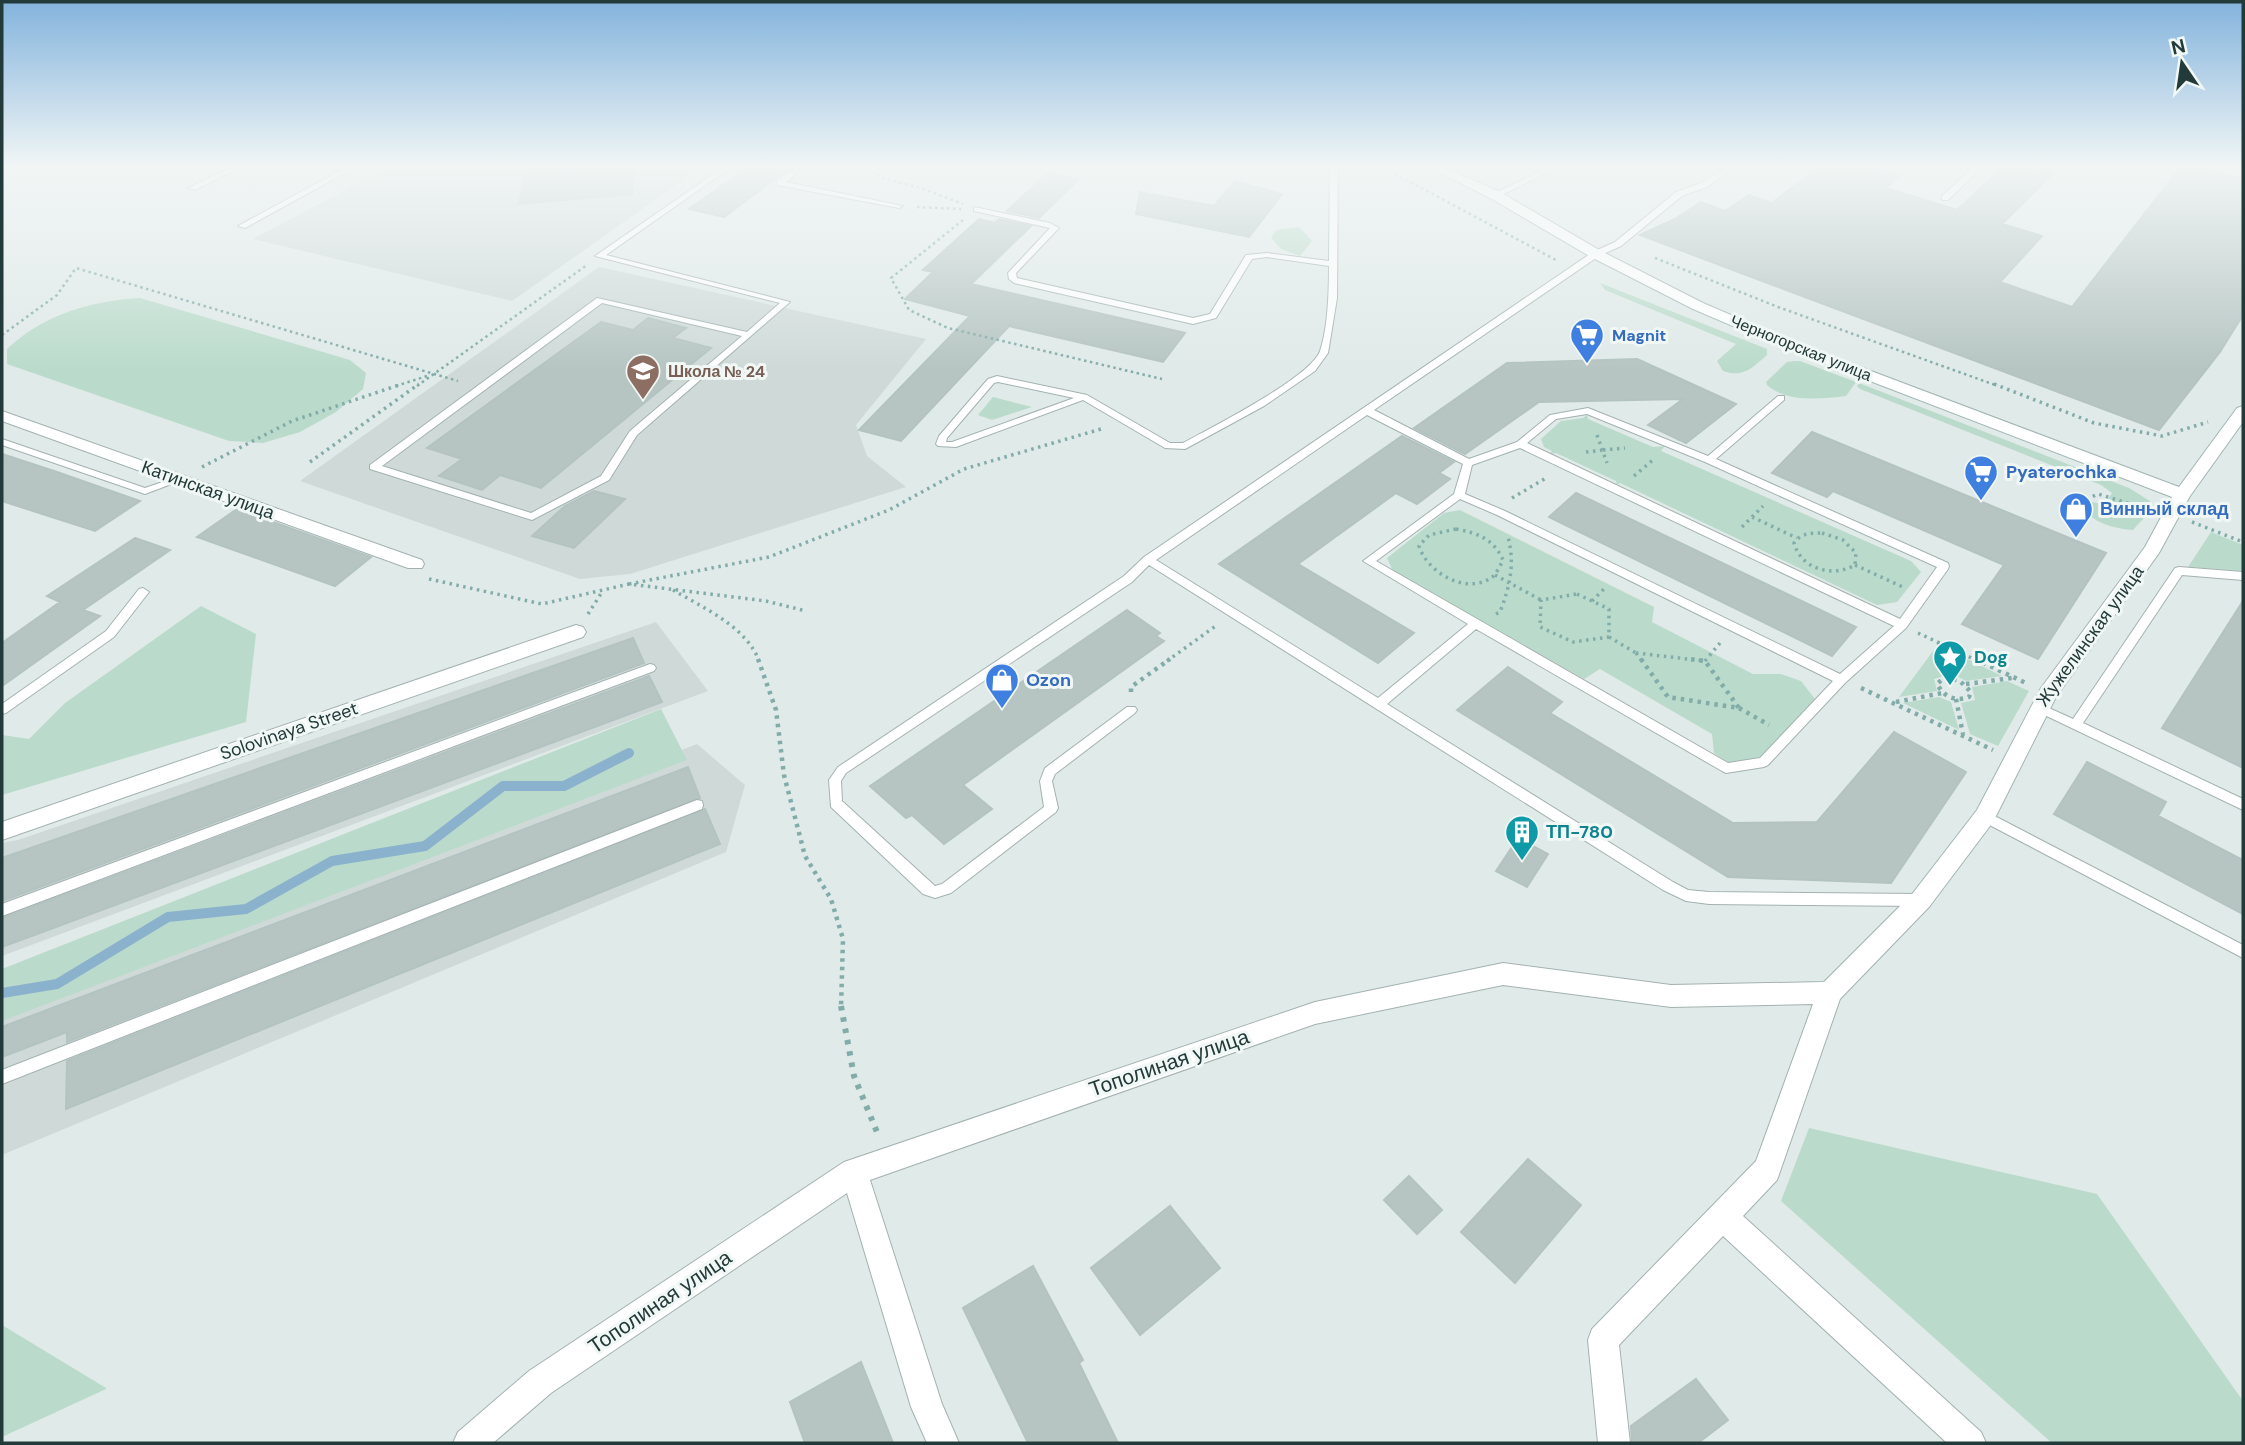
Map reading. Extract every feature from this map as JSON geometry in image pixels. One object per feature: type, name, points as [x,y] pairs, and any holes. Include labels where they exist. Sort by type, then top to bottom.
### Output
[{"type":"street","name":"Черногорская улица","points":[[1564,235],[1698,306],[1789,345],[2182,495]]},
{"type":"street","name":"Катинская улица","points":[[2,416],[415,564]]},
{"type":"street","name":"Жужелинская улица","points":[[1921,900],[1984,816],[2038,708],[2153,549],[2174,515],[2182,495],[2240,416]]},
{"type":"street","name":"Solovinaya Street","points":[[2,831],[576,632]]},
{"type":"street","points":[[1614,1443],[1603,1340],[1767,1170],[1830,993],[1921,900]]},
{"type":"street","name":"Тополиная улица","points":[[469,1443],[540,1382],[854,1172],[1315,1013],[1503,974],[1671,996],[1830,993]]},
{"type":"street","points":[[854,1172],[927,1407],[943,1443]]},
{"type":"street","points":[[1721,1216],[1970,1443]]},
{"type":"lane","points":[[599,256],[629,235]]},
{"type":"lane","points":[[1048,235],[1012,273],[1013,279],[1193,321],[1213,316],[1249,257],[1267,255],[1334,264]]},
{"type":"lane","points":[[1084,397],[953,445],[946,446],[940,441],[991,381],[997,379],[1084,397],[1168,446],[1185,446],[1261,404],[1312,369],[1324,353],[1329,334],[1334,235]]},
{"type":"lane","points":[[1131,710],[1049,771],[1046,781],[1051,808],[1046,813],[946,889],[935,892],[928,890],[836,803],[835,780],[842,770],[1128,579],[1148,560],[1567,273],[1628,235]]},
{"type":"lane","points":[[599,256],[786,302],[749,335],[633,433],[605,478],[533,517],[374,467],[600,300],[749,335]]},
{"type":"lane","points":[[1709,460],[1781,398]]},
{"type":"lane","points":[[1367,410],[1468,463],[1520,444],[1553,417],[1588,411],[1709,460],[1944,566],[1902,625],[1841,680],[1764,762],[1726,768],[1368,561],[1459,495],[1468,463]]},
{"type":"lane","points":[[2,443],[145,491],[177,480]]},
{"type":"lane","points":[[1520,444],[1902,625]]},
{"type":"lane","points":[[1459,495],[1501,513],[1841,680]]},
{"type":"lane","points":[[1148,560],[1686,895],[1709,898],[1921,900]]},
{"type":"lane","points":[[2076,724],[2179,571],[2243,576]]},
{"type":"lane","points":[[2,710],[110,634],[143,592]]},
{"type":"lane","points":[[1378,704],[1476,623]]},
{"type":"lane","points":[[2,910],[650,668]]},
{"type":"lane","points":[[2038,708],[2243,805]]},
{"type":"lane","points":[[2,1077],[697,805]]},
{"type":"lane","points":[[1984,816],[2243,952]]},
{"type":"path","points":[[943,235],[891,278],[909,310],[948,328],[1163,379]]},
{"type":"path","points":[[1511,235],[1559,261],[1567,273]]},
{"type":"path","points":[[1618,244],[1778,307],[1933,361],[2094,423],[2162,436],[2203,422],[2240,416]]},
{"type":"path","points":[[310,463],[599,256]]},
{"type":"path","points":[[2,335],[57,295],[76,268],[482,387]]},
{"type":"path","points":[[223,455],[292,421],[434,374]]},
{"type":"path","points":[[1588,411],[1617,490],[1671,444]]},
{"type":"path","points":[[442,584],[542,604],[769,557],[889,510],[964,469],[1091,430],[1131,425]]},
{"type":"path","points":[[1544,456],[1671,444]]},
{"type":"path","points":[[1476,623],[1500,612],[1512,583],[1513,553],[1501,513],[1514,495],[1541,479],[1579,472]]},
{"type":"path","points":[[1726,542],[1778,491]]},
{"type":"path","points":[[2061,510],[2098,494],[2143,509],[2174,515],[2243,542]]},
{"type":"path","points":[[1752,517],[1797,538]]},
{"type":"path","points":[[1495,575],[1503,560],[1493,543],[1482,536],[1456,529],[1443,530],[1431,534],[1420,547],[1425,565],[1445,578],[1472,582],[1495,575],[1541,600],[1577,594],[1609,610],[1609,637]]},
{"type":"path","points":[[1822,533],[1843,540],[1856,553],[1855,565],[1843,571],[1813,566],[1798,555],[1795,549],[1797,538],[1803,534],[1822,533]]},
{"type":"path","points":[[1855,565],[1922,596]]},
{"type":"path","points":[[629,584],[766,601],[806,611]]},
{"type":"path","points":[[673,590],[723,621],[755,650],[776,710],[784,775],[805,856],[831,899],[843,939],[839,1003],[854,1076],[889,1160]]},
{"type":"path","points":[[1541,600],[1540,627],[1571,644],[1609,637],[1636,653],[1668,697],[1740,708],[1788,736]]},
{"type":"path","points":[[1131,710],[1131,687],[1233,613]]},
{"type":"path","points":[[1902,625],[2013,678],[1966,684],[1951,677],[1938,681],[1938,687],[1943,693],[1956,699],[1966,699],[1971,695],[1966,684]]},
{"type":"path","points":[[1938,642],[1951,677]]},
{"type":"path","points":[[1636,653],[1704,661],[1740,708]]},
{"type":"path","points":[[1841,680],[1895,702],[2012,760]]},
{"type":"path","points":[[1895,702],[1943,693]]},
{"type":"path","points":[[1956,699],[1964,735]]},
{"type":"shaded area","points":[[260,235],[605,235],[512,301],[253,239]]},
{"type":"shaded area","name":"Школа № 24","points":[[599,267],[926,339],[856,425],[867,456],[906,487],[630,574],[580,579],[300,481]]},
{"type":"shaded area","points":[[656,622],[708,691],[2,956],[2,843],[18,840]]},
{"type":"shaded area","points":[[697,744],[745,785],[726,852],[2,1155],[2,1011]]},
{"type":"green space","points":[[1273,235],[1307,235],[1312,241],[1300,256],[1281,249],[1271,238]]},
{"type":"green space","points":[[1600,283],[1767,349],[1767,355],[1752,368],[1742,372],[1723,371],[1717,361],[1736,344],[1605,290]]},
{"type":"green space","points":[[140,298],[350,360],[366,373],[363,389],[336,412],[300,432],[263,443],[229,441],[7,364],[7,349],[52,318],[86,306]]},
{"type":"green space","points":[[1800,361],[1856,382],[1846,396],[1816,399],[1784,395],[1767,385],[1766,382],[1787,362]]},
{"type":"green space","points":[[1859,383],[2129,488],[2150,501],[2152,509],[2133,530],[2097,521],[2084,506],[2093,502],[2104,505],[2112,493],[2101,485],[1860,389],[1857,386]]},
{"type":"green space","points":[[993,397],[1032,407],[992,420],[978,415]]},
{"type":"green space","points":[[1587,415],[1588,419],[1653,447],[1665,446],[1661,451],[1911,561],[1921,572],[1897,602],[1877,605],[1620,483],[1617,485],[1616,481],[1556,453],[1550,454],[1552,451],[1544,447],[1541,439],[1561,421]]},
{"type":"green space","points":[[1460,510],[1654,607],[1652,622],[1753,674],[1781,674],[1801,681],[1815,699],[1759,761],[1729,764],[1714,753],[1712,734],[1600,669],[1584,679],[1393,571],[1387,558],[1444,513]]},
{"type":"green space","points":[[2211,532],[2243,545],[2243,571],[2188,567]]},
{"type":"green space","points":[[201,606],[256,634],[246,722],[2,795],[2,735],[29,739],[65,703]]},
{"type":"green space","points":[[1936,647],[1947,675],[1934,679],[1937,691],[1899,697]]},
{"type":"green space","points":[[1943,647],[2002,676],[1966,681],[1953,674]]},
{"type":"green space","points":[[2007,681],[2029,691],[1998,746],[1970,734],[1961,703],[1975,700],[1972,687]]},
{"type":"green space","points":[[1939,697],[1951,702],[1959,730],[1903,703]]},
{"type":"green space","points":[[661,709],[687,760],[2,1021],[2,969]]},
{"type":"green space","points":[[1809,1128],[2097,1194],[2243,1401],[2243,1443],[2052,1443],[1781,1201]]},
{"type":"green space","points":[[2,1325],[106,1388],[106,1389],[2,1437]]},
{"type":"building","points":[[961,235],[1021,235],[971,284],[1185,333],[1163,362],[1009,326],[901,441],[859,430],[970,316],[905,299],[933,272],[923,270]]},
{"type":"building","points":[[1641,235],[2040,235],[2000,282],[2072,307],[2128,235],[2243,235],[2243,315],[2220,352],[2159,430]]},
{"type":"building","points":[[648,318],[686,328],[673,338],[711,348],[541,488],[500,475],[482,490],[439,476],[462,459],[427,448],[601,322],[633,330]]},
{"type":"building","points":[[1637,359],[1736,404],[1686,443],[1648,425],[1683,399],[1539,402],[1465,454],[1414,428],[1507,363]]},
{"type":"building","points":[[1812,432],[2106,553],[2038,659],[1962,624],[2004,565],[1833,491],[1827,497],[1772,473]]},
{"type":"building","points":[[1402,436],[1454,462],[1439,473],[1450,479],[1417,504],[1396,493],[1298,564],[1414,633],[1378,663],[1219,564]]},
{"type":"building","points":[[2,454],[140,501],[95,531],[2,501]]},
{"type":"building","points":[[594,491],[625,499],[574,548],[532,536],[565,506]]},
{"type":"building","points":[[1576,493],[1856,627],[1832,656],[1549,517]]},
{"type":"building","points":[[237,509],[371,557],[335,586],[197,537]]},
{"type":"building","points":[[135,538],[170,550],[83,610],[100,616],[2,686],[2,643],[60,602],[47,596]]},
{"type":"building","points":[[2243,601],[2243,768],[2162,728]]},
{"type":"building","points":[[1127,610],[1160,633],[1156,636],[1164,641],[963,785],[992,809],[944,844],[912,815],[906,818],[870,786]]},
{"type":"building","points":[[633,638],[644,663],[2,901],[2,858]]},
{"type":"building","points":[[1508,667],[1562,702],[1550,713],[1733,823],[1817,822],[1894,732],[1966,772],[1891,883],[1728,877],[1457,710]]},
{"type":"building","points":[[649,676],[662,702],[2,947],[2,918]]},
{"type":"building","points":[[2087,762],[2166,802],[2158,816],[2243,860],[2243,914],[2054,814]]},
{"type":"building","points":[[688,767],[700,798],[67,1042],[67,1032],[2,1057],[2,1027]]},
{"type":"building","points":[[705,809],[720,844],[66,1109],[67,1061]]},
{"type":"building","name":"ТП-780","points":[[1518,838],[1548,854],[1527,887],[1496,871]]},
{"type":"building","points":[[1528,1159],[1581,1205],[1515,1283],[1461,1232]]},
{"type":"building","points":[[1409,1176],[1442,1210],[1417,1234],[1384,1200]]},
{"type":"building","points":[[1170,1206],[1220,1268],[1140,1335],[1091,1268]]},
{"type":"building","points":[[1033,1266],[1083,1360],[1079,1363],[1118,1443],[1028,1443],[963,1308]]},
{"type":"building","points":[[861,1362],[893,1443],[805,1443],[790,1402]]},
{"type":"building","points":[[1696,1379],[1728,1420],[1698,1443],[1632,1443],[1631,1426]]},
{"type":"waterway","points":[[2,993],[57,984],[168,917],[246,909],[332,861],[425,846],[503,786],[564,786],[629,753]]},
{"type":"place","name":"Magnit","points":[[1587,365]]},
{"type":"place","name":"Школа № 24","points":[[643,401]]},
{"type":"place","name":"Pyaterochka","points":[[1981,502]]},
{"type":"place","name":"Винный склад","points":[[2076,539]]},
{"type":"place","name":"Dog","points":[[1950,687]]},
{"type":"place","name":"Ozon","points":[[1002,710]]},
{"type":"place","name":"ТП-780","points":[[1522,862]]}]
